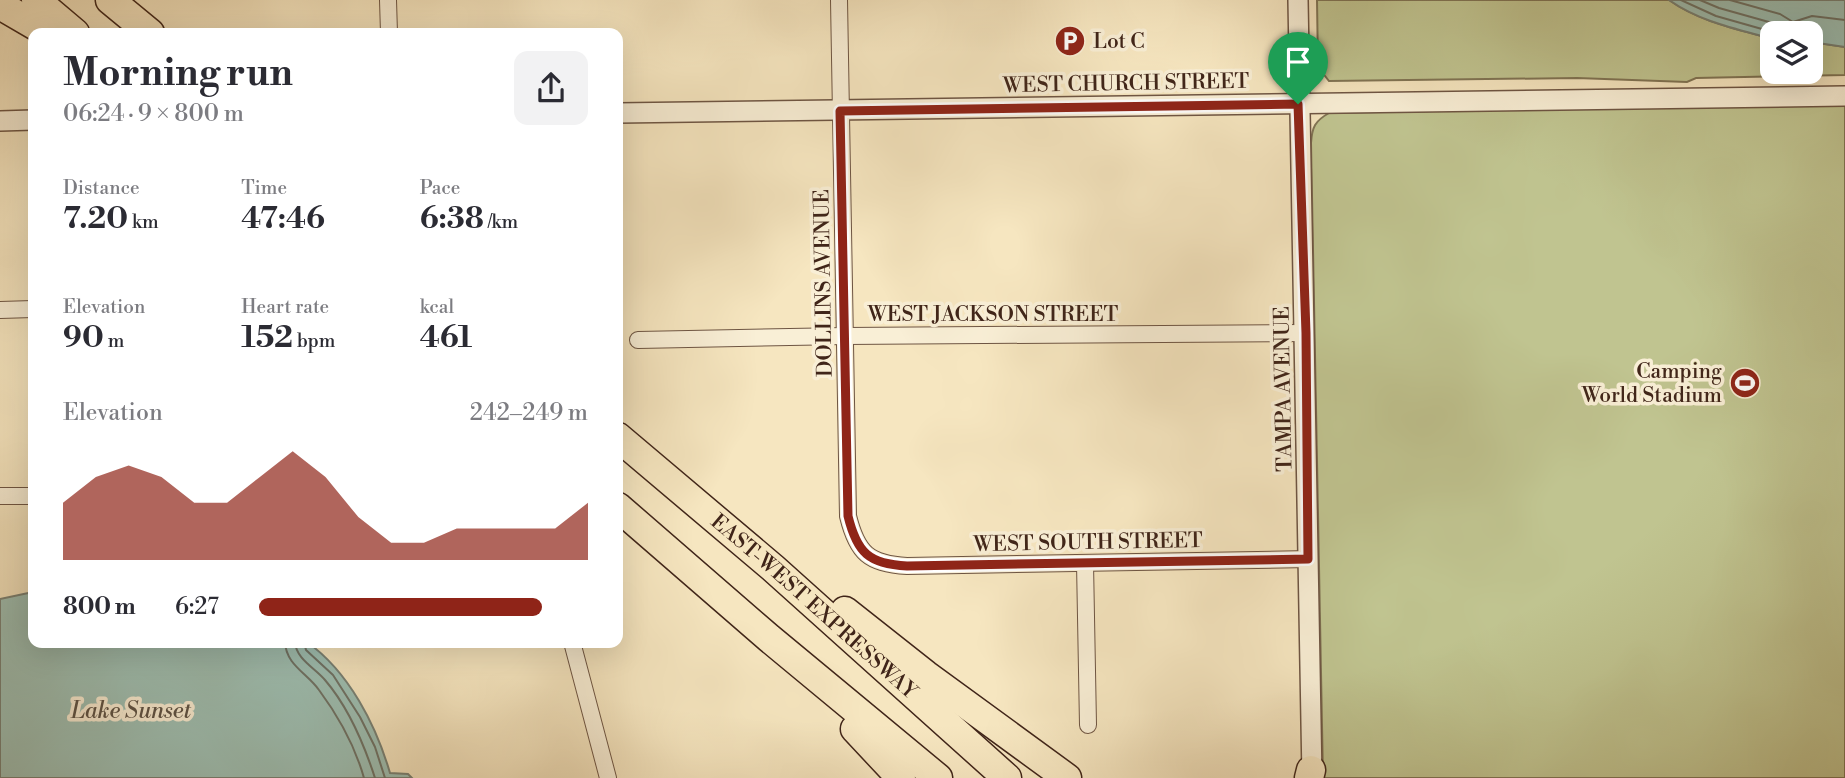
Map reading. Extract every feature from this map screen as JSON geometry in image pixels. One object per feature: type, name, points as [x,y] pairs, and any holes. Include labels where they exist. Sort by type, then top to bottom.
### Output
[{"type":"highway","points":[[36,0],[69,28]]},
{"type":"highway","points":[[110,0],[146,28]]},
{"type":"highway","points":[[125,0],[148,28]]},
{"type":"highway","points":[[0,5],[39,28]]},
{"type":"highway","name":"EAST-WEST EXPRESSWAY","points":[[623,441],[773,568],[1007,778]]},
{"type":"highway","points":[[623,511],[769,638],[938,778]]},
{"type":"highway","points":[[773,568],[816,588],[926,675],[1067,778]]},
{"type":"highway","points":[[769,638],[901,778]]},
{"type":"street","points":[[388,0],[389,28]]},
{"type":"street","name":"DOLLINS AVENUE","points":[[839,0],[848,516],[852,536],[870,558]]},
{"type":"street","name":"TAMPA AVENUE","points":[[1298,0],[1298,104],[1306,333],[1311,775]]},
{"type":"street","name":"WEST CHURCH STREET","points":[[623,113],[1845,96]]},
{"type":"street","points":[[0,121],[28,120]]},
{"type":"street","points":[[0,310],[28,309]]},
{"type":"street","name":"WEST JACKSON STREET","points":[[638,340],[1306,333]]},
{"type":"street","points":[[0,496],[28,496]]},
{"type":"street","name":"WEST SOUTH STREET","points":[[870,558],[887,565],[907,566],[1308,559]]},
{"type":"street","points":[[1085,563],[1088,724]]},
{"type":"street","points":[[574,648],[608,778]]},
{"type":"green space","points":[[1317,0],[1669,0],[1693,14],[1760,36],[1760,77],[1696,78],[1687,82],[1577,78],[1329,81],[1318,67]]},
{"type":"green space","points":[[1823,44],[1845,47],[1845,75],[1823,75]]},
{"type":"green space","points":[[1845,103],[1845,778],[1323,778],[1311,143],[1317,122],[1329,113]]},
{"type":"water","points":[[1669,0],[1845,0],[1845,47],[1823,44],[1823,21],[1760,21],[1760,36],[1719,24]]},
{"type":"water","name":"Lake Sunset","points":[[28,593],[28,648],[314,648],[336,668],[359,701],[377,736],[390,773],[408,774],[412,778],[0,778],[0,599]]},
{"type":"place","name":"Lot C","points":[[1070,41]]},
{"type":"place","name":"Camping World Stadium","points":[[1745,383]]},
{"type":"route","points":[[1298,104],[1306,333],[1308,559],[907,566],[887,565],[870,558],[852,536],[848,516],[840,111],[1298,104]]}]
